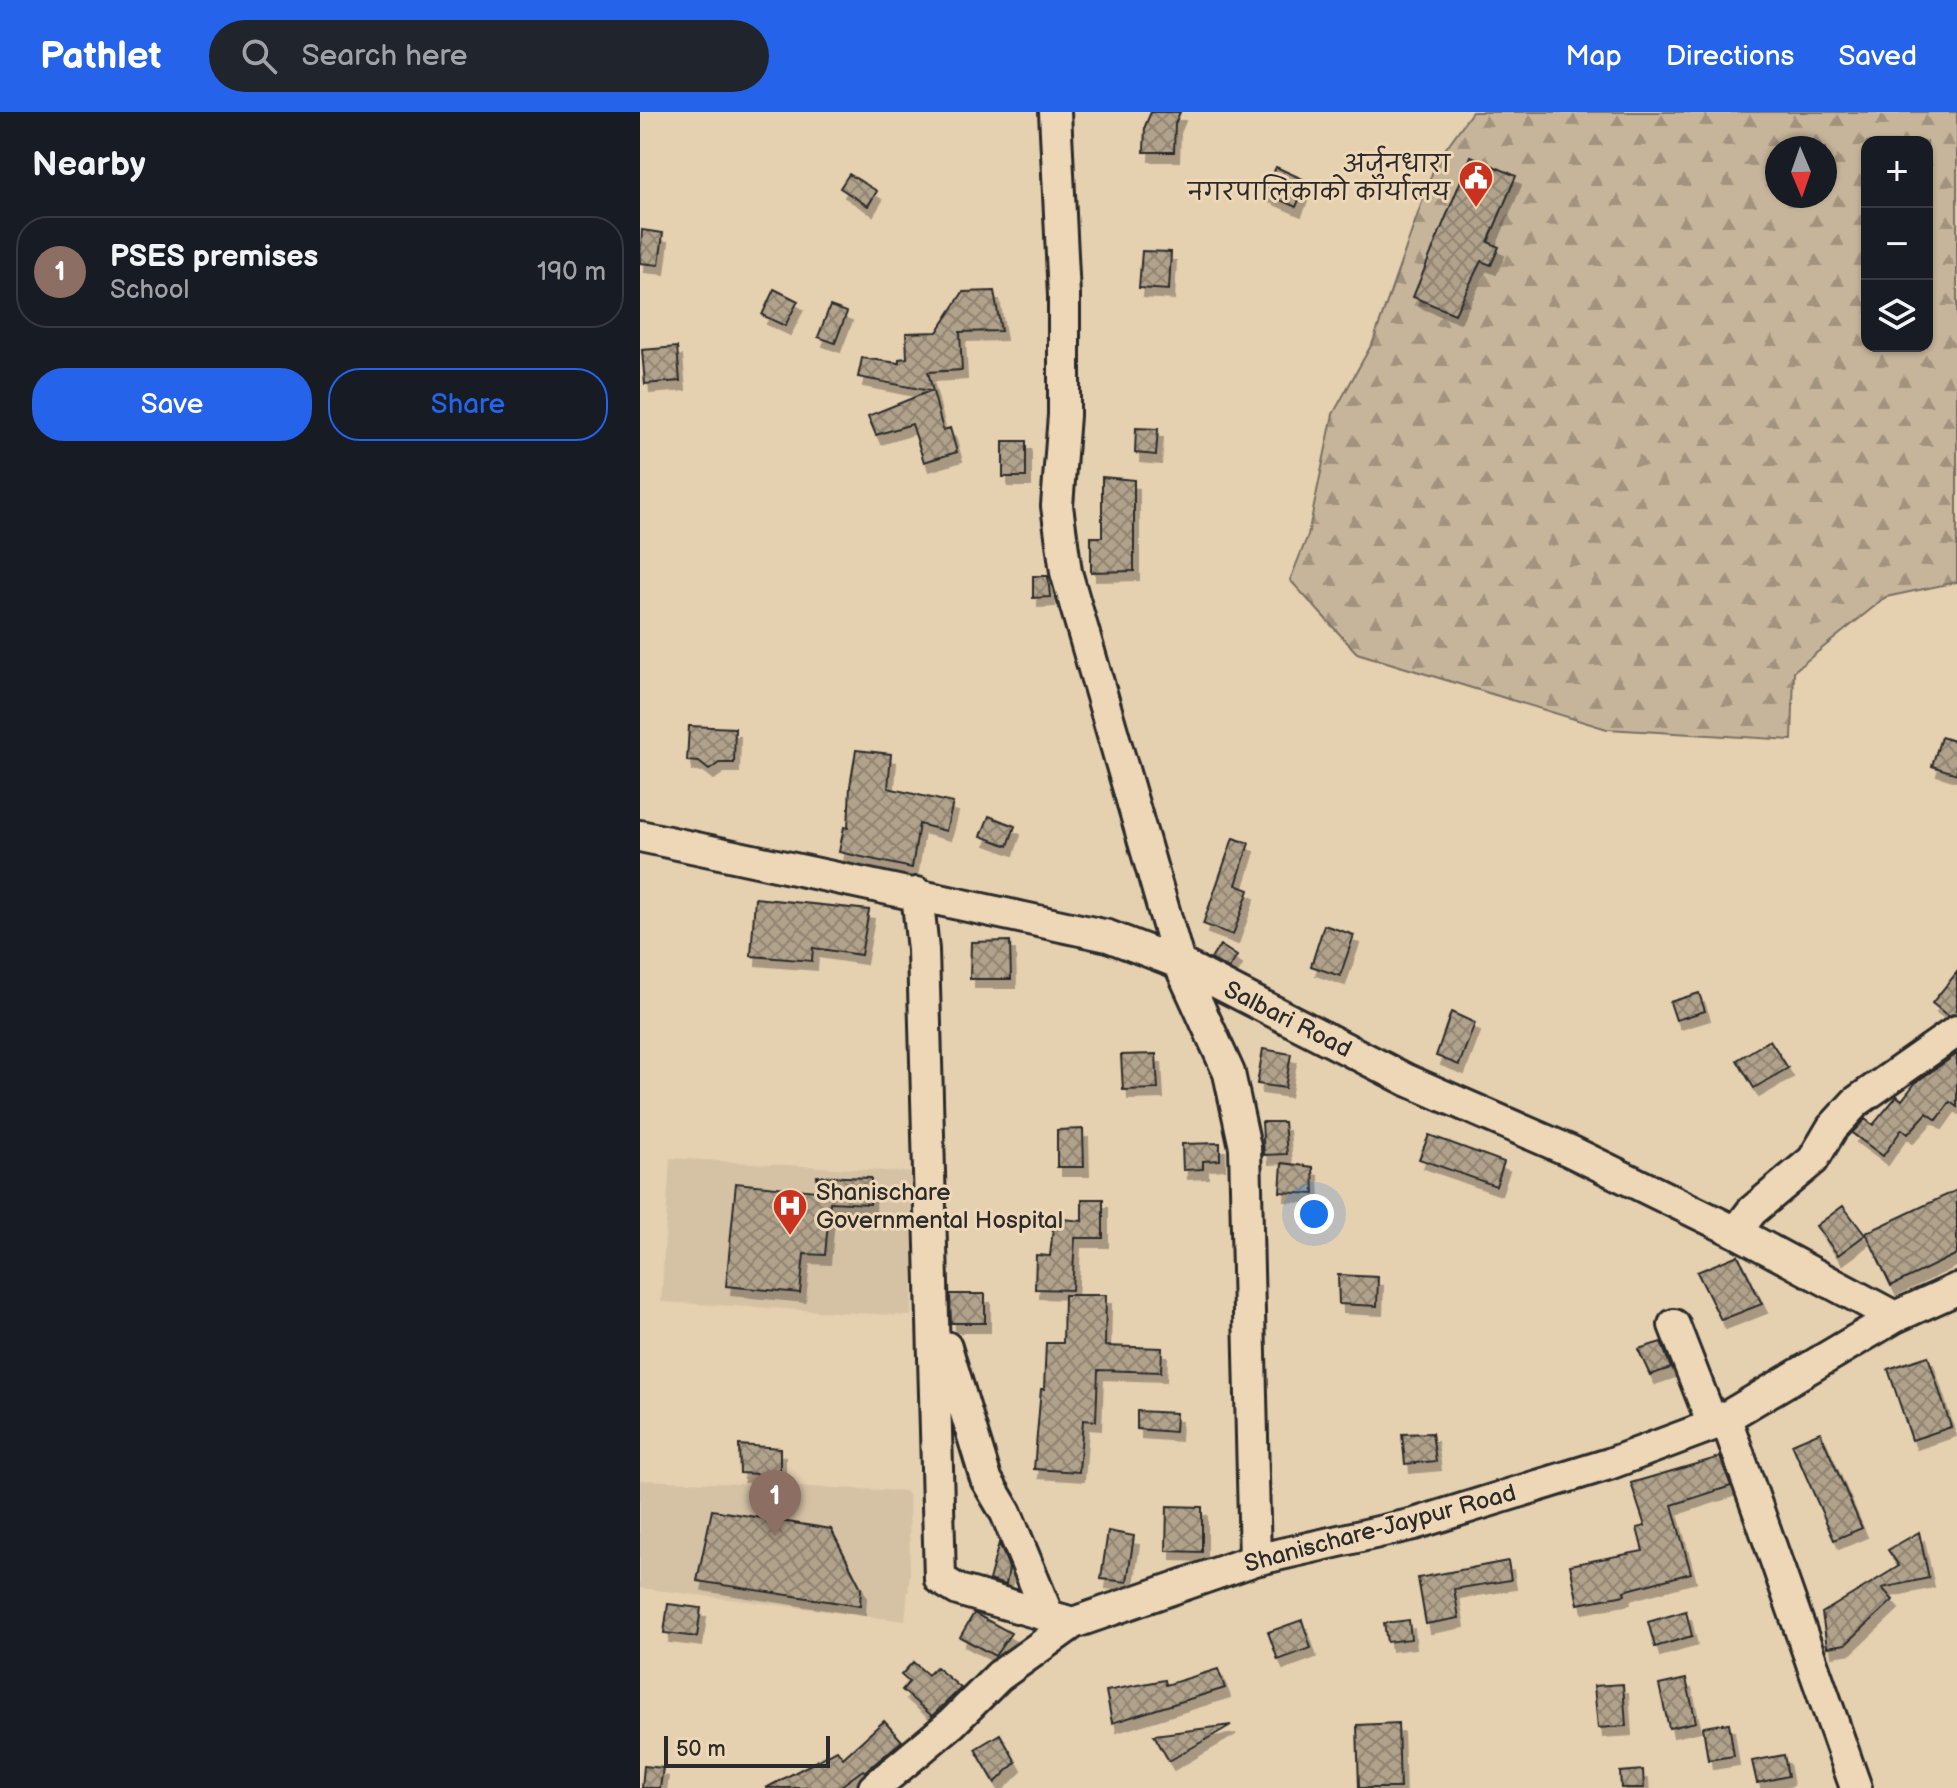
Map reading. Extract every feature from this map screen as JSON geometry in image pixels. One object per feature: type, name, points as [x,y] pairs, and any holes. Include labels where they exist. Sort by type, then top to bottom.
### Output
[{"type":"street","points":[[1055,112],[1064,296],[1064,415],[1057,506],[1066,572],[1179,963],[1229,1073],[1245,1147],[1255,1560]]},
{"type":"street","name":"Salbari Road","points":[[640,836],[1108,936],[1179,963],[1407,1080],[1570,1151],[1736,1232],[1895,1317]]},
{"type":"street","points":[[917,893],[923,950],[940,1579],[958,1590],[1060,1618]]},
{"type":"street","points":[[1736,1232],[1752,1211],[1813,1160],[1832,1128],[1856,1102],[1957,1031]]},
{"type":"street","name":"Shanischare-Jaypur Road","points":[[874,1788],[952,1723],[1060,1618],[1255,1560],[1414,1524],[1609,1464],[1719,1422],[1895,1317],[1957,1289]]},
{"type":"street","points":[[934,1307],[986,1479],[1060,1618]]},
{"type":"street","points":[[1674,1325],[1719,1422],[1856,1788]]},
{"type":"shaded area","name":"Shanischare Governmental Hospital","points":[[670,1158],[920,1173],[911,1316],[661,1302]]},
{"type":"shaded area","points":[[640,1480],[906,1491],[909,1498],[910,1574],[905,1621],[640,1588]]},
{"type":"green space","points":[[1472,112],[1957,112],[1957,582],[1886,597],[1794,671],[1792,740],[1607,729],[1357,653],[1290,580],[1308,535],[1333,414],[1373,342],[1436,162]]},
{"type":"building","points":[[1151,112],[1180,112],[1175,124],[1174,152],[1144,152],[1145,126]]},
{"type":"building","name":"अर्जुनधारा नगरपालिकाको कार्यालय","points":[[1471,156],[1516,176],[1488,242],[1499,247],[1491,265],[1481,261],[1455,314],[1413,297]]},
{"type":"building","points":[[1276,167],[1307,181],[1296,207],[1264,193]]},
{"type":"building","points":[[849,174],[877,191],[868,206],[840,188]]},
{"type":"building","points":[[642,230],[663,233],[659,265],[640,263]]},
{"type":"building","points":[[1142,251],[1171,252],[1169,290],[1139,288]]},
{"type":"building","points":[[774,289],[798,301],[785,326],[762,315]]},
{"type":"building","points":[[994,291],[1001,331],[960,332],[962,370],[928,372],[943,430],[950,428],[957,452],[924,462],[912,424],[876,435],[868,416],[930,391],[858,377],[862,358],[899,363],[899,359],[907,358],[906,333],[937,332],[963,292]]},
{"type":"building","points":[[830,306],[847,312],[835,343],[818,337]]},
{"type":"building","points":[[677,347],[680,381],[645,384],[642,350]]},
{"type":"building","points":[[1136,428],[1158,429],[1156,455],[1135,453]]},
{"type":"building","points":[[1003,441],[1026,441],[1026,477],[1003,477]]},
{"type":"building","points":[[1102,477],[1134,480],[1134,571],[1091,572],[1091,537],[1102,537]]},
{"type":"building","points":[[1033,576],[1048,576],[1050,597],[1033,598]]},
{"type":"building","points":[[689,726],[735,728],[734,763],[719,763],[709,770],[699,762],[687,761]]},
{"type":"building","points":[[1941,737],[1957,742],[1957,774],[1932,766]]},
{"type":"building","points":[[856,750],[891,754],[888,788],[953,803],[946,831],[919,824],[912,868],[839,852],[844,827],[848,828]]},
{"type":"building","points":[[989,816],[1015,826],[1008,846],[981,836]]},
{"type":"building","points":[[1233,838],[1249,843],[1236,885],[1249,890],[1233,935],[1203,924]]},
{"type":"building","points":[[755,898],[869,910],[861,955],[813,948],[812,961],[751,956]]},
{"type":"building","points":[[1324,925],[1354,935],[1340,976],[1311,966]]},
{"type":"building","points":[[1010,941],[1011,979],[970,979],[971,942]]},
{"type":"building","points":[[1220,945],[1237,956],[1229,969],[1211,959]]},
{"type":"building","points":[[1957,972],[1957,1013],[1948,1016],[1932,1003]]},
{"type":"building","points":[[1699,993],[1705,1011],[1676,1020],[1670,1002]]},
{"type":"building","points":[[1451,1012],[1475,1023],[1459,1065],[1436,1056]]},
{"type":"building","points":[[1770,1040],[1788,1068],[1754,1088],[1737,1060]]},
{"type":"building","points":[[1263,1049],[1291,1054],[1285,1088],[1257,1084]]},
{"type":"building","points":[[1156,1054],[1158,1089],[1123,1090],[1121,1055]]},
{"type":"building","points":[[1957,1054],[1957,1107],[1950,1102],[1937,1120],[1927,1113],[1908,1134],[1902,1129],[1883,1156],[1852,1133],[1865,1119],[1873,1125],[1897,1096],[1902,1100],[1916,1082]]},
{"type":"building","points":[[1262,1122],[1284,1122],[1287,1154],[1264,1155]]},
{"type":"building","points":[[1083,1129],[1084,1167],[1057,1167],[1057,1130]]},
{"type":"building","points":[[1429,1135],[1504,1162],[1496,1186],[1419,1159]]},
{"type":"building","points":[[1220,1143],[1220,1160],[1203,1161],[1203,1169],[1183,1170],[1182,1144]]},
{"type":"building","points":[[1282,1163],[1313,1167],[1314,1194],[1280,1192]]},
{"type":"building","points":[[817,1176],[871,1178],[870,1204],[830,1202],[825,1255],[804,1254],[800,1293],[726,1286],[736,1183],[816,1191]]},
{"type":"building","points":[[1957,1190],[1957,1254],[1891,1286],[1866,1233]]},
{"type":"building","points":[[1082,1199],[1103,1199],[1103,1238],[1075,1238],[1072,1290],[1035,1289],[1036,1255],[1050,1256],[1054,1218],[1082,1221]]},
{"type":"building","points":[[1843,1206],[1865,1235],[1838,1255],[1816,1226]]},
{"type":"building","points":[[1738,1255],[1762,1304],[1721,1320],[1697,1272]]},
{"type":"building","points":[[1338,1275],[1378,1277],[1377,1306],[1339,1304]]},
{"type":"building","points":[[950,1294],[985,1294],[985,1323],[951,1323]]},
{"type":"building","points":[[1064,1295],[1106,1295],[1105,1346],[1162,1348],[1161,1372],[1098,1370],[1096,1421],[1083,1420],[1079,1472],[1034,1469],[1046,1343],[1063,1343]]},
{"type":"building","points":[[1661,1342],[1671,1368],[1650,1375],[1638,1349]]},
{"type":"building","points":[[1928,1356],[1951,1427],[1912,1440],[1888,1369]]},
{"type":"building","points":[[1137,1411],[1176,1413],[1175,1432],[1137,1429]]},
{"type":"building","points":[[1820,1432],[1862,1528],[1834,1540],[1792,1444]]},
{"type":"building","points":[[1432,1433],[1436,1461],[1405,1464],[1402,1434]]},
{"type":"building","points":[[739,1445],[780,1448],[780,1475],[740,1473]]},
{"type":"building","points":[[1720,1457],[1731,1486],[1672,1505],[1691,1573],[1624,1591],[1625,1595],[1578,1604],[1570,1565],[1643,1551],[1637,1528],[1645,1526],[1631,1483]]},
{"type":"building","points":[[1167,1506],[1202,1507],[1202,1552],[1166,1551]]},
{"type":"building","points":[[712,1510],[831,1529],[861,1588],[860,1606],[697,1581]]},
{"type":"building","points":[[1108,1531],[1134,1536],[1127,1582],[1101,1579]]},
{"type":"building","points":[[1919,1532],[1929,1578],[1882,1588],[1893,1600],[1846,1644],[1827,1647],[1822,1613],[1899,1566],[1888,1550]]},
{"type":"building","points":[[999,1543],[1009,1568],[1006,1585],[989,1580]]},
{"type":"building","points":[[1508,1561],[1511,1580],[1454,1589],[1459,1618],[1426,1624],[1418,1578]]},
{"type":"building","points":[[668,1604],[701,1608],[697,1637],[664,1633]]},
{"type":"building","points":[[1686,1611],[1692,1636],[1655,1647],[1648,1622]]},
{"type":"building","points":[[974,1613],[1011,1633],[995,1656],[960,1637]]},
{"type":"building","points":[[1302,1620],[1311,1648],[1278,1660],[1268,1632]]},
{"type":"building","points":[[1409,1620],[1411,1639],[1387,1642],[1384,1623]]},
{"type":"building","points":[[913,1662],[928,1675],[936,1667],[961,1688],[932,1716],[902,1690],[909,1682],[901,1675]]},
{"type":"building","points":[[1218,1669],[1225,1688],[1112,1723],[1106,1691],[1165,1680],[1166,1685]]},
{"type":"building","points":[[1686,1679],[1696,1722],[1669,1728],[1659,1685]]},
{"type":"building","points":[[1623,1684],[1626,1726],[1598,1728],[1594,1686]]},
{"type":"building","points":[[884,1721],[902,1741],[865,1772],[863,1770],[838,1788],[766,1788],[837,1750],[843,1758]]},
{"type":"building","points":[[1398,1723],[1400,1788],[1359,1788],[1357,1725]]},
{"type":"building","points":[[1729,1723],[1734,1756],[1708,1760],[1703,1727]]},
{"type":"building","points":[[1231,1725],[1169,1761],[1154,1735]]},
{"type":"building","points":[[1000,1734],[1016,1762],[995,1783],[975,1749]]},
{"type":"building","points":[[1784,1755],[1788,1776],[1757,1783],[1752,1761]]},
{"type":"building","points":[[644,1766],[663,1768],[660,1788],[642,1788]]},
{"type":"building","points":[[1643,1770],[1644,1788],[1621,1788],[1620,1772]]},
{"type":"place","name":"अर्जुनधारा नगरपालिकाको कार्यालय","points":[[1476,209]]},
{"type":"place","name":"Shanischare Governmental Hospital","points":[[790,1237]]},
{"type":"place","name":"PSES premises","points":[[775,1536]]}]
